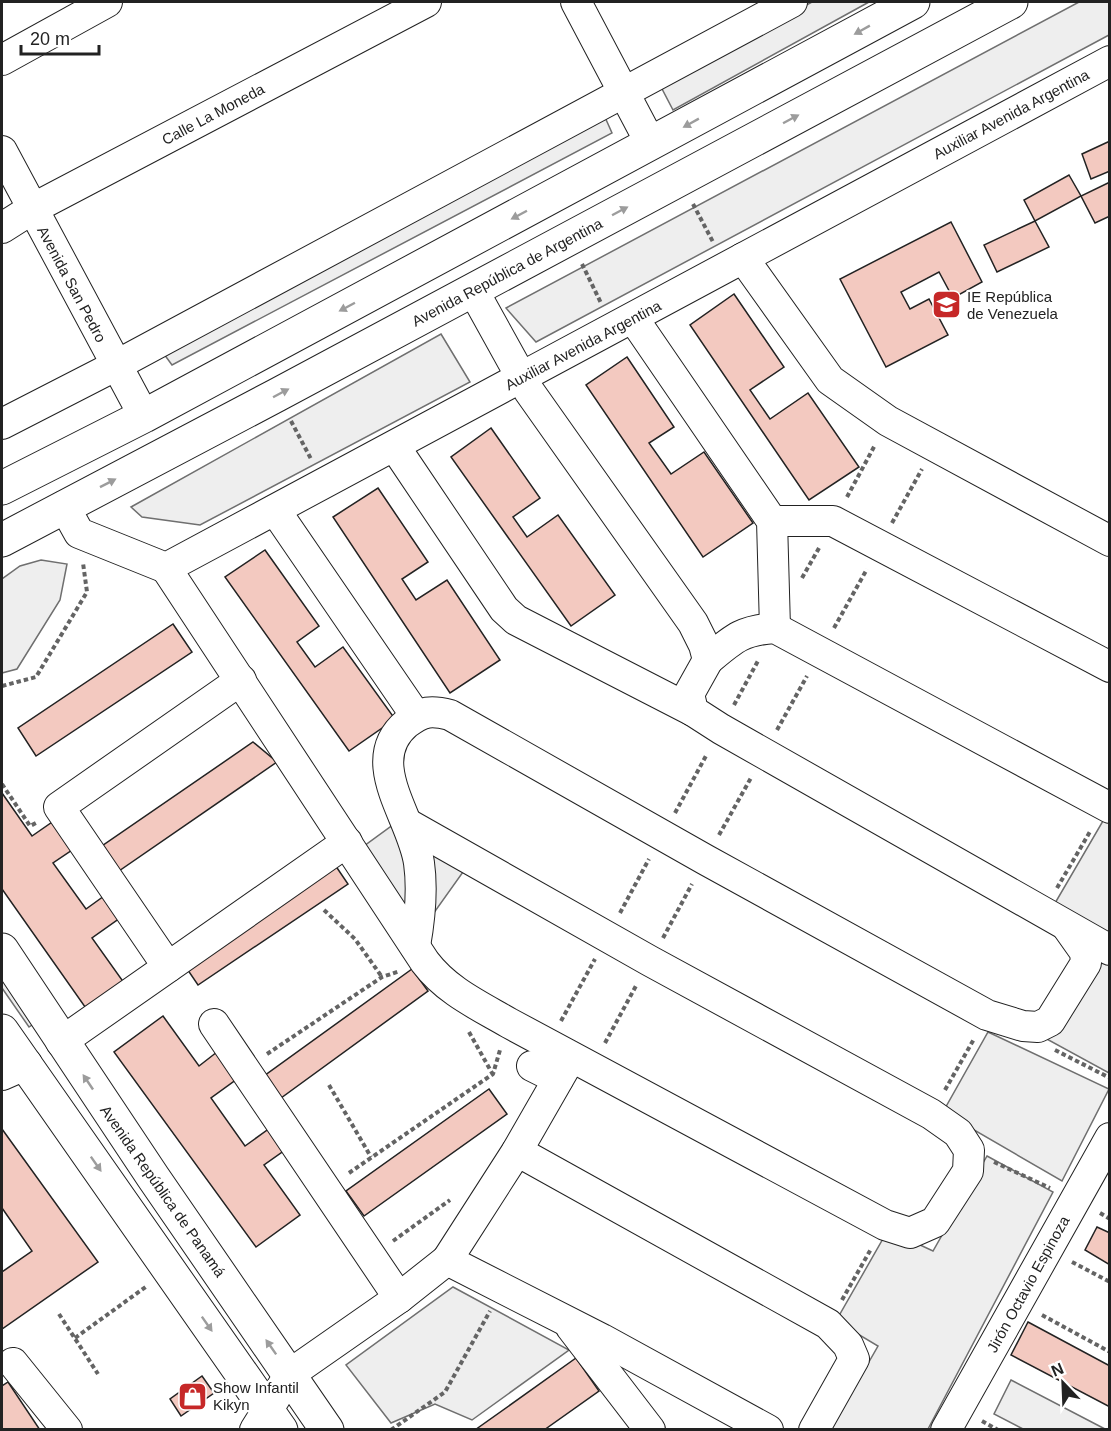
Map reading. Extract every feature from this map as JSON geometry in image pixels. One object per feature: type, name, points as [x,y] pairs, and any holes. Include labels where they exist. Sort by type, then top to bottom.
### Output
[{"type":"main road","points":[[2,488],[144,417],[913,2]]},
{"type":"main road","name":"Avenida República de Argentina","points":[[2,540],[71,519],[277,395],[1011,2]]},
{"type":"main road","name":"Avenida República de Panamá","points":[[2,950],[61,1042],[327,1430]]},
{"type":"main road","points":[[2,1030],[14,1070],[169,1269],[268,1423]]},
{"type":"street","points":[[2,60],[107,2]]},
{"type":"street","name":"Calle La Moneda","points":[[2,228],[32,209],[426,2]]},
{"type":"street","points":[[576,2],[651,144]]},
{"type":"street","points":[[2,424],[115,366],[792,2]]},
{"type":"street","name":"Auxiliar Avenida Argentina","points":[[166,568],[1110,61]]},
{"type":"street","name":"Avenida San Pedro","points":[[2,151],[144,417]]},
{"type":"street","points":[[743,258],[830,380],[888,421],[1110,542]]},
{"type":"street","points":[[473,290],[521,378],[693,623],[704,645],[708,660]]},
{"type":"street","points":[[623,323],[772,521],[776,628]]},
{"type":"street","points":[[394,447],[504,609],[516,620],[693,711],[1110,950]]},
{"type":"street","points":[[275,510],[416,716]]},
{"type":"street","points":[[71,519],[166,568],[420,954],[435,975],[451,989],[509,1023],[554,1067],[885,1225],[910,1233],[935,1222],[968,1171],[969,1150],[958,1132],[931,1114],[650,961],[408,824]]},
{"type":"street","points":[[772,521],[833,521],[1110,667]]},
{"type":"street","points":[[693,711],[688,694],[708,660],[732,640],[753,630],[776,628],[1108,807]]},
{"type":"street","points":[[168,967],[59,807],[241,680]]},
{"type":"street","points":[[420,954],[422,904],[419,862],[388,770],[389,746],[402,728],[416,716],[432,711],[450,715],[987,1015],[1023,1026],[1038,1027],[1050,1021],[1086,963],[1085,952],[1056,920]]},
{"type":"street","points":[[61,1042],[348,842]]},
{"type":"street","points":[[214,1024],[399,1299]]},
{"type":"street","points":[[268,1423],[290,1374],[399,1299],[447,1260],[517,1151],[554,1067]]},
{"type":"street","name":"Jirón Octavio Espinoza","points":[[946,1430],[1110,1138]]},
{"type":"street","points":[[517,1151],[828,1324],[848,1345],[854,1359],[814,1430]]},
{"type":"street","points":[[447,1260],[567,1321],[763,1428]]},
{"type":"street","points":[[567,1321],[650,1430]]},
{"type":"street","points":[[13,1363],[67,1430]]},
{"type":"path","points":[[680,179],[719,253],[743,258]]},
{"type":"path","points":[[569,238],[623,323]]},
{"type":"path","points":[[277,395],[324,484]]},
{"type":"path","points":[[2,686],[36,677],[87,592],[71,519]]},
{"type":"path","points":[[2,784],[30,826],[59,807]]},
{"type":"path","points":[[1056,920],[1108,807]]},
{"type":"path","points":[[324,910],[355,939],[382,976]]},
{"type":"path","points":[[244,1070],[382,976],[420,954]]},
{"type":"path","points":[[931,1114],[987,1015]]},
{"type":"path","points":[[325,1189],[493,1074],[509,1023]]},
{"type":"path","points":[[329,1085],[371,1157]]},
{"type":"path","points":[[969,1150],[1075,1200]]},
{"type":"path","points":[[371,1257],[453,1198]]},
{"type":"path","points":[[828,1324],[885,1225]]},
{"type":"path","points":[[1048,1249],[1110,1282]]},
{"type":"path","points":[[75,1338],[169,1269]]},
{"type":"path","points":[[391,1430],[445,1392],[502,1288]]},
{"type":"path","points":[[1018,1301],[1110,1352]]},
{"type":"path","points":[[59,1314],[98,1374]]},
{"type":"shaded area","points":[[812,2],[869,2],[673,110],[659,83]]},
{"type":"shaded area","points":[[1079,2],[1109,2],[1109,35],[536,342],[506,308]]},
{"type":"shaded area","points":[[604,115],[612,133],[172,365],[161,350]]},
{"type":"shaded area","points":[[441,334],[470,382],[200,525],[142,517],[131,507]]},
{"type":"shaded area","points":[[41,560],[67,564],[60,600],[17,669],[2,673],[2,579],[20,566]]},
{"type":"shaded area","points":[[1107,814],[1109,815],[1109,942],[1051,910]]},
{"type":"shaded area","points":[[397,822],[468,865],[411,945],[349,857]]},
{"type":"shaded area","points":[[1097,951],[1109,958],[1109,1073],[1043,1037]]},
{"type":"shaded area","points":[[2,955],[44,1017],[29,1027],[2,988]]},
{"type":"shaded area","points":[[988,1032],[1109,1089],[1062,1181],[943,1112]]},
{"type":"shaded area","points":[[987,1156],[1053,1192],[928,1429],[830,1430],[878,1346],[836,1321],[888,1230],[933,1251]]},
{"type":"shaded area","points":[[453,1287],[569,1350],[472,1420],[435,1404],[391,1423],[346,1365]]},
{"type":"shaded area","points":[[1011,1380],[1105,1429],[1023,1429],[994,1414]]},
{"type":"building","points":[[1110,141],[1110,171],[1091,179],[1082,154]]},
{"type":"building","points":[[1069,175],[1081,196],[1035,221],[1024,200]]},
{"type":"building","points":[[1110,182],[1110,216],[1095,223],[1081,196]]},
{"type":"building","points":[[1035,221],[1049,247],[997,272],[984,245]]},
{"type":"building","points":[[951,222],[982,282],[953,298],[939,272],[901,292],[910,309],[929,299],[948,335],[886,367],[840,279]]},
{"type":"building","points":[[734,294],[784,367],[750,390],[770,419],[808,393],[859,467],[809,500],[690,325]]},
{"type":"building","points":[[627,357],[674,427],[649,443],[671,474],[704,452],[753,523],[703,557],[586,385]]},
{"type":"building","points":[[491,428],[540,498],[513,517],[527,537],[558,515],[615,595],[571,626],[451,457]]},
{"type":"building","points":[[378,488],[428,562],[402,579],[416,600],[447,580],[500,660],[450,693],[333,517]]},
{"type":"building","points":[[265,550],[319,626],[297,642],[315,667],[343,647],[395,719],[349,751],[225,577]]},
{"type":"building","points":[[173,624],[192,652],[36,756],[18,728]]},
{"type":"building","points":[[253,742],[277,762],[116,873],[99,848]]},
{"type":"building","points":[[2,793],[32,836],[58,818],[78,846],[53,863],[86,909],[111,891],[127,913],[92,938],[127,987],[90,1014],[2,889]]},
{"type":"building","points":[[331,859],[348,884],[198,985],[181,960]]},
{"type":"building","points":[[412,969],[428,991],[281,1098],[264,1076]]},
{"type":"building","points":[[163,1016],[199,1066],[217,1052],[237,1079],[211,1098],[245,1146],[270,1128],[285,1150],[264,1165],[300,1215],[256,1247],[114,1052]]},
{"type":"building","points":[[489,1089],[507,1114],[364,1216],[346,1191]]},
{"type":"building","points":[[2,1129],[98,1262],[2,1329],[2,1272],[32,1251],[2,1208]]},
{"type":"building","points":[[1097,1227],[1110,1233],[1110,1265],[1085,1250]]},
{"type":"building","points":[[1028,1322],[1110,1366],[1110,1407],[1011,1355]]},
{"type":"building","points":[[576,1358],[599,1391],[544,1430],[475,1430]]},
{"type":"building","name":"Show Infantil Kikyn","points":[[202,1376],[214,1393],[181,1416],[170,1399]]},
{"type":"building","points":[[8,1382],[40,1430],[2,1430],[2,1386]]},
{"type":"place","name":"IE República de Venezuela","points":[[946,305]]},
{"type":"place","name":"Show Infantil Kikyn","points":[[192,1396]]}]
